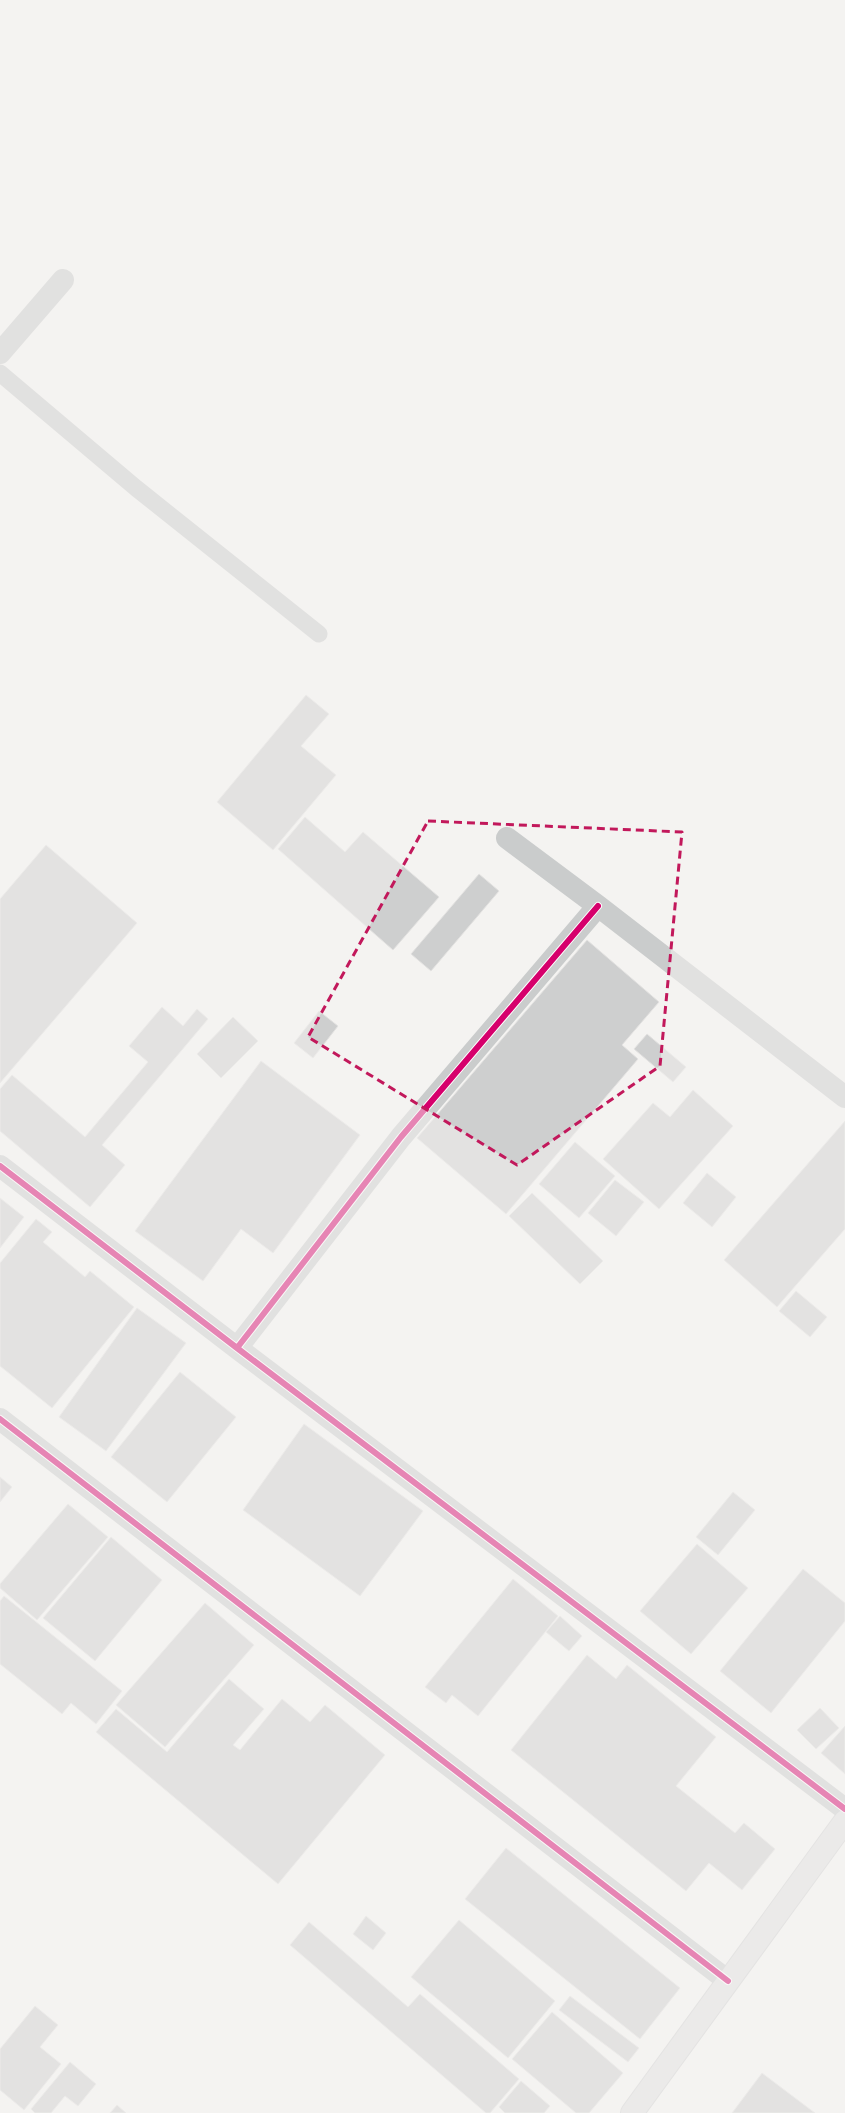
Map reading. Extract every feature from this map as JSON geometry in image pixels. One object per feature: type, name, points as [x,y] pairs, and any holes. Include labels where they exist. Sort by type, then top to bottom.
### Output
[{"type":"main road","points":[[632,2113],[845,1821]]},
{"type":"street","points":[[0,353],[63,280]]},
{"type":"street","points":[[507,838],[598,906],[845,1097]]},
{"type":"street","points":[[237,1348],[401,1136],[598,906]]},
{"type":"street","points":[[0,1166],[237,1348],[845,1809]]},
{"type":"street","points":[[0,1419],[728,1981]]},
{"type":"lane","points":[[0,373],[136,488],[319,634]]},
{"type":"highlighted area","points":[[428,821],[682,832],[660,1066],[517,1165],[308,1037]]},
{"type":"building","points":[[306,695],[329,714],[301,746],[336,775],[273,850],[217,802]]},
{"type":"building","points":[[305,817],[345,852],[363,832],[439,897],[393,950],[278,849]]},
{"type":"building","points":[[46,845],[137,923],[0,1083],[0,899]]},
{"type":"building","points":[[479,874],[499,891],[431,971],[411,954]]},
{"type":"building","points":[[587,940],[659,1002],[622,1045],[638,1059],[506,1214],[417,1138]]},
{"type":"building","points":[[162,1007],[183,1026],[197,1009],[208,1019],[102,1145],[125,1165],[90,1207],[0,1131],[0,1089],[12,1075],[85,1137],[148,1062],[129,1046]]},
{"type":"building","points":[[319,1011],[338,1026],[313,1058],[294,1043]]},
{"type":"building","points":[[233,1017],[258,1041],[221,1078],[197,1054]]},
{"type":"building","points":[[647,1034],[686,1067],[673,1082],[634,1049]]},
{"type":"building","points":[[261,1061],[360,1135],[273,1253],[241,1229],[203,1281],[135,1231]]},
{"type":"building","points":[[693,1090],[733,1126],[659,1209],[603,1159],[653,1103],[670,1117]]},
{"type":"building","points":[[845,1121],[845,1229],[777,1307],[724,1260]]},
{"type":"building","points":[[575,1142],[615,1176],[579,1218],[539,1184]]},
{"type":"building","points":[[707,1173],[736,1197],[712,1227],[683,1203]]},
{"type":"building","points":[[615,1180],[644,1202],[616,1236],[588,1213]]},
{"type":"building","points":[[532,1193],[603,1261],[580,1284],[509,1216]]},
{"type":"building","points":[[0,1198],[24,1217],[0,1248]]},
{"type":"building","points":[[36,1219],[52,1232],[43,1242],[85,1277],[90,1271],[134,1307],[52,1408],[0,1366],[0,1263]]},
{"type":"building","points":[[796,1291],[827,1317],[810,1337],[779,1311]]},
{"type":"building","points":[[137,1308],[186,1343],[106,1451],[59,1417]]},
{"type":"building","points":[[180,1372],[236,1417],[167,1502],[111,1457]]},
{"type":"building","points":[[304,1424],[423,1511],[360,1596],[243,1510]]},
{"type":"building","points":[[0,1477],[12,1487],[0,1502]]},
{"type":"building","points":[[733,1492],[755,1510],[718,1555],[696,1537]]},
{"type":"building","points":[[68,1504],[108,1537],[37,1620],[0,1588],[0,1584]]},
{"type":"building","points":[[111,1537],[162,1580],[95,1661],[43,1618]]},
{"type":"building","points":[[697,1544],[748,1588],[691,1654],[640,1611]]},
{"type":"building","points":[[803,1569],[845,1603],[845,1621],[771,1713],[720,1671]]},
{"type":"building","points":[[513,1579],[558,1616],[478,1716],[452,1695],[446,1703],[425,1687]]},
{"type":"building","points":[[4,1596],[122,1691],[96,1724],[71,1703],[62,1714],[0,1664],[0,1601]]},
{"type":"building","points":[[205,1603],[254,1645],[165,1747],[116,1705]]},
{"type":"building","points":[[560,1616],[582,1636],[569,1651],[546,1632]]},
{"type":"building","points":[[587,1655],[616,1679],[627,1665],[716,1737],[676,1786],[735,1833],[744,1823],[775,1849],[742,1890],[709,1863],[686,1891],[511,1750]]},
{"type":"building","points":[[229,1679],[264,1709],[233,1745],[240,1750],[282,1699],[310,1722],[325,1705],[385,1755],[278,1884],[96,1732],[116,1709],[167,1752]]},
{"type":"building","points":[[820,1708],[839,1728],[816,1749],[797,1730]]},
{"type":"building","points":[[845,1726],[845,1774],[821,1753]]},
{"type":"building","points":[[506,1848],[680,1988],[640,2039],[465,1899]]},
{"type":"building","points":[[366,1916],[386,1933],[373,1950],[353,1934]]},
{"type":"building","points":[[459,1920],[555,2001],[508,2058],[411,1977]]},
{"type":"building","points":[[309,1922],[408,2007],[420,1994],[519,2079],[490,2113],[486,2113],[290,1945]]},
{"type":"building","points":[[570,1996],[639,2048],[628,2062],[559,2010]]},
{"type":"building","points":[[35,2006],[58,2025],[40,2047],[61,2064],[24,2110],[0,2090],[0,2049]]},
{"type":"building","points":[[552,2012],[623,2073],[589,2113],[576,2113],[512,2059]]},
{"type":"building","points":[[70,2062],[96,2084],[78,2106],[65,2096],[51,2113],[35,2113],[31,2109]]},
{"type":"building","points":[[762,2073],[815,2113],[732,2113]]},
{"type":"building","points":[[521,2081],[550,2106],[544,2113],[505,2113],[499,2107]]},
{"type":"building","points":[[117,2105],[126,2113],[110,2113]]},
{"type":"cycle path","points":[[237,1348],[401,1137],[598,906]]},
{"type":"cycle path","points":[[0,1166],[237,1348],[845,1809]]},
{"type":"cycle path","points":[[0,1419],[728,1981]]}]
